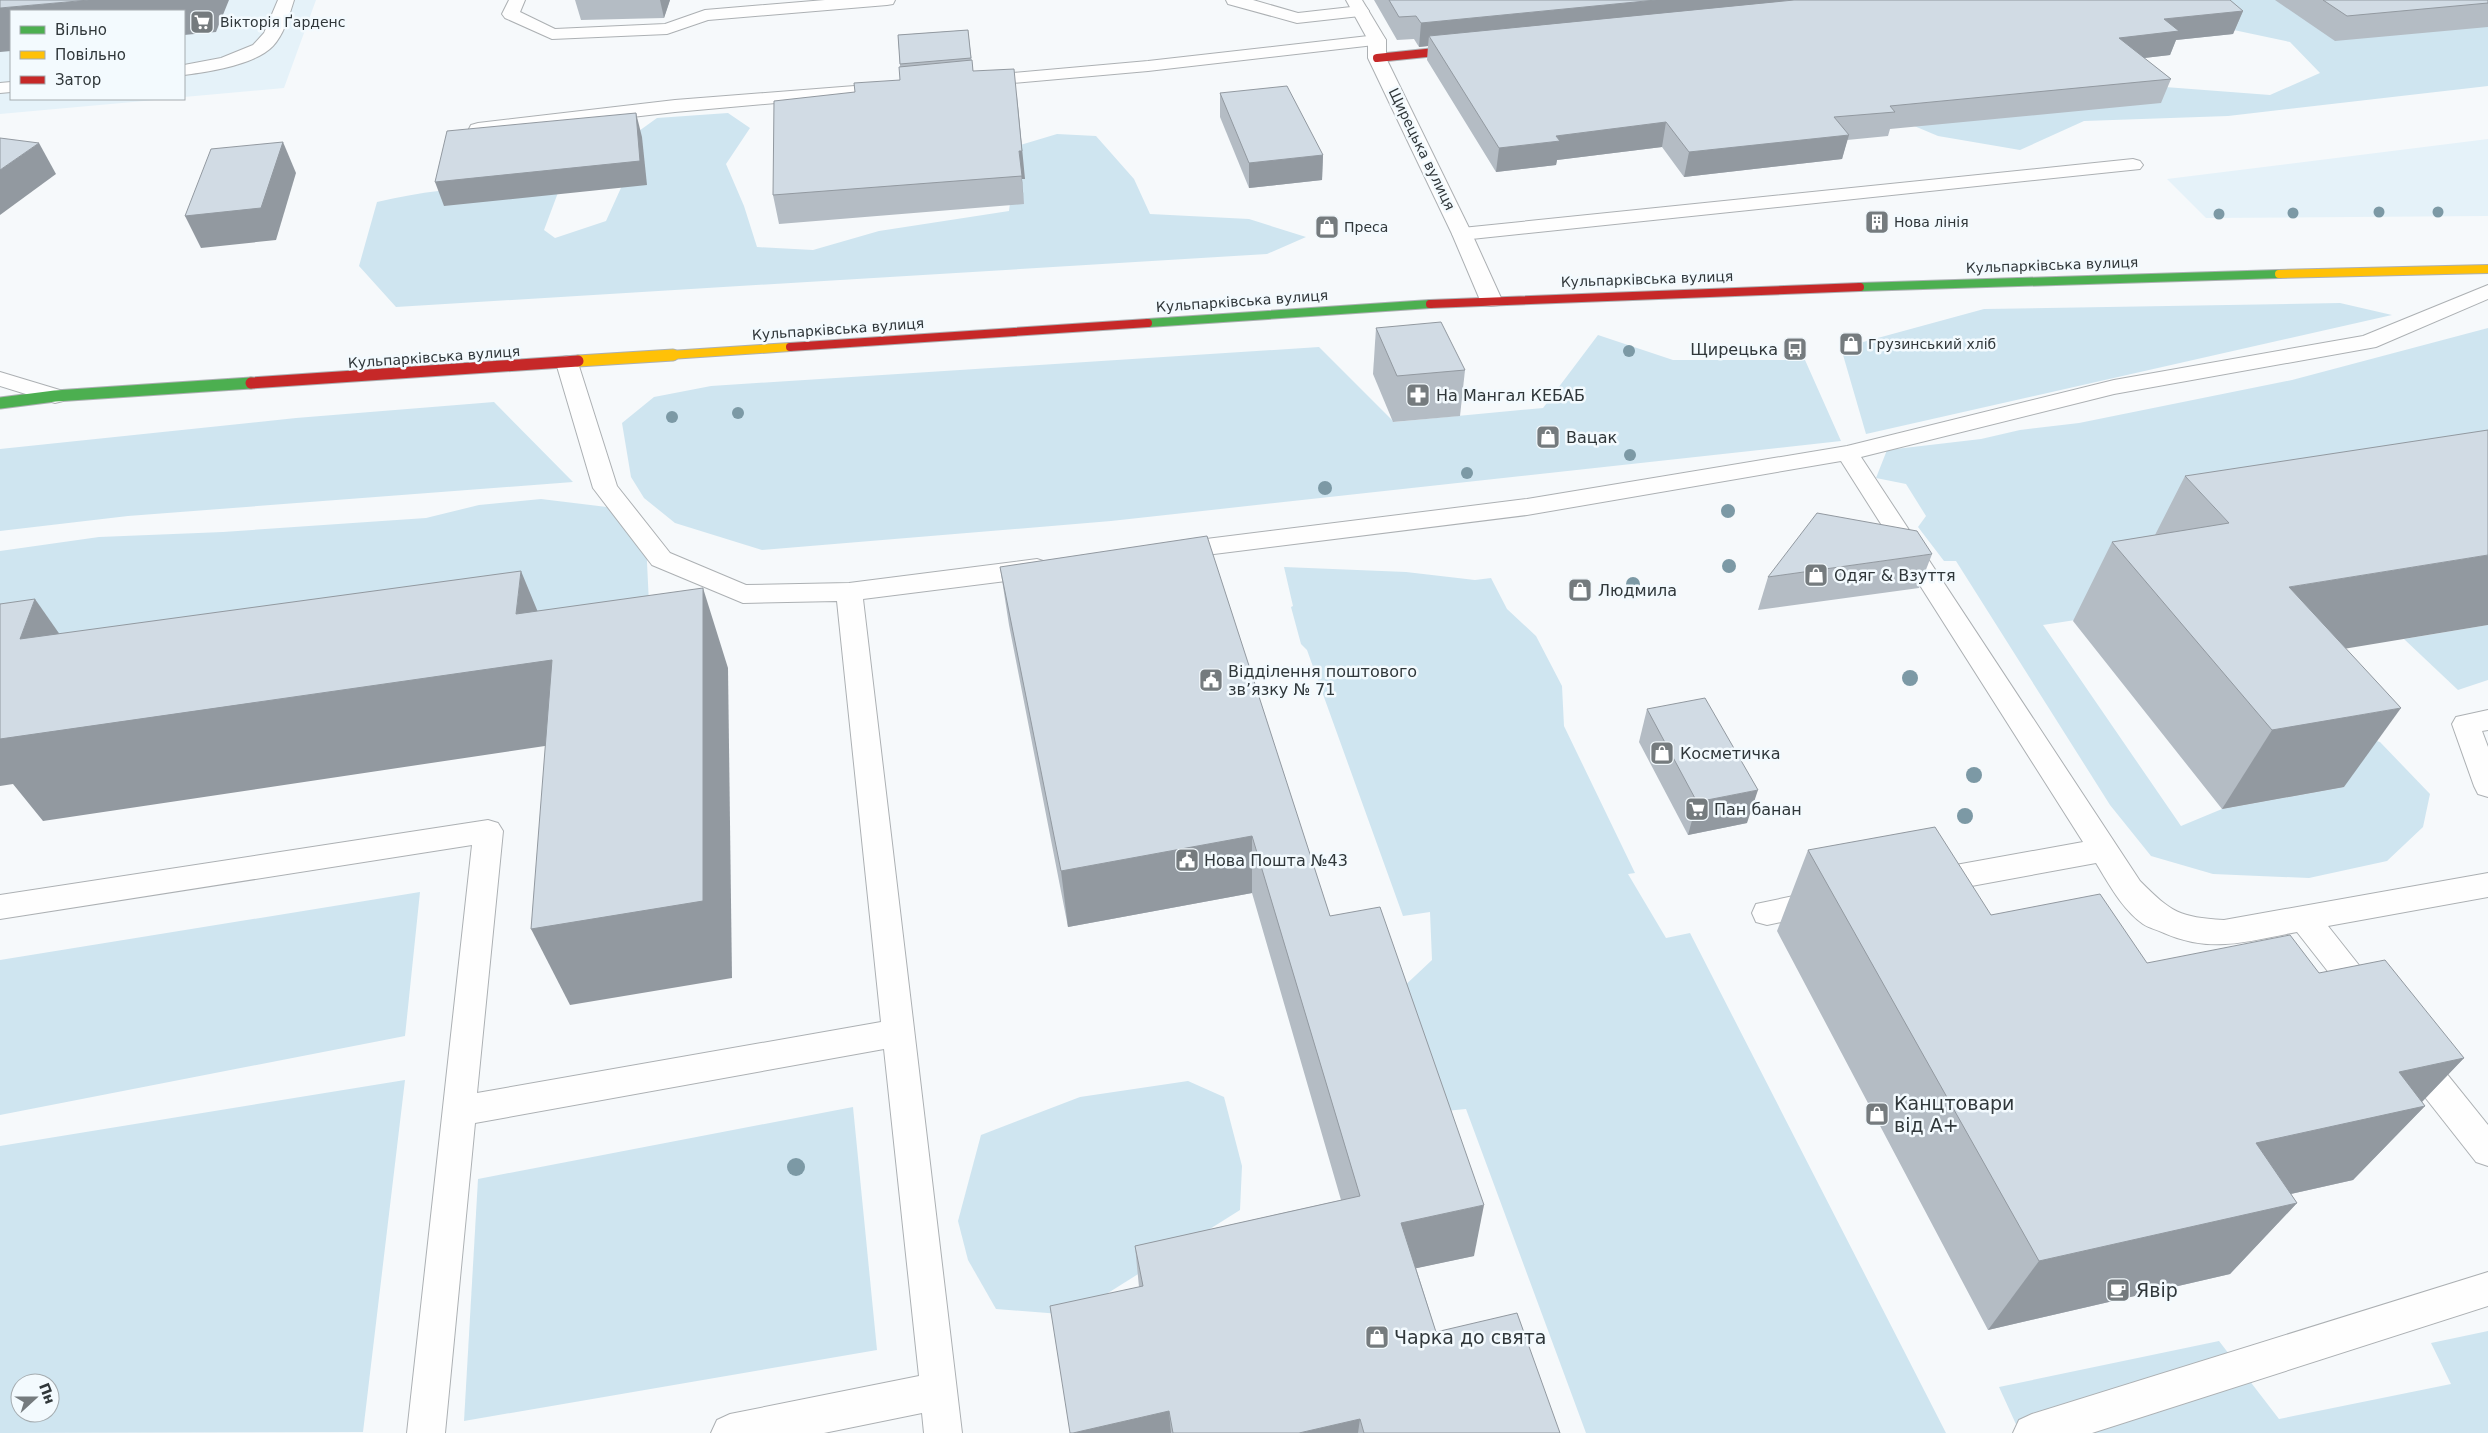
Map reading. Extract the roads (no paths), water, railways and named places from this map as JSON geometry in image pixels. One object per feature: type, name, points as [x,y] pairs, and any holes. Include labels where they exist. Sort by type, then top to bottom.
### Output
[{"type":"main road","points":[[1377,49],[1476,48]]},
{"type":"main road","name":"Кульпарківська вулиця","points":[[0,403],[55,396],[1491,300],[2034,280],[2488,269]]},
{"type":"street","points":[[185,70],[238,58],[265,44],[274,30],[286,0]]},
{"type":"street","points":[[517,0],[511,14],[552,34],[667,29],[704,7],[887,0]]},
{"type":"street","points":[[1234,0],[1297,18],[1357,6]]},
{"type":"street","name":"Щирецька вулиця","points":[[1357,6],[1491,300]]},
{"type":"street","points":[[961,82],[1377,49]]},
{"type":"street","points":[[467,130],[675,106],[912,86]]},
{"type":"street","points":[[1462,234],[2133,166]]},
{"type":"street","points":[[1152,554],[1527,507],[1847,454],[2114,387],[2368,342],[2488,291]]},
{"type":"street","points":[[567,363],[604,488],[660,559],[743,594],[849,592],[1054,566]]},
{"type":"street","points":[[0,378],[55,396]]},
{"type":"street","points":[[1847,454],[2129,890],[2154,915],[2190,930],[2224,933],[2488,885]]},
{"type":"street","points":[[849,592],[897,1033],[944,1433]]},
{"type":"street","points":[[2488,720],[2466,724],[2488,786]]},
{"type":"street","points":[[0,907],[488,831],[426,1433]]},
{"type":"street","points":[[1897,887],[2104,850]]},
{"type":"street","points":[[1767,913],[1850,896]]},
{"type":"street","points":[[2304,919],[2488,1152]]},
{"type":"street","points":[[459,1111],[897,1033]]},
{"type":"street","points":[[2032,1433],[2488,1290]]},
{"type":"street","points":[[730,1433],[939,1391]]},
{"type":"place","name":"Вікторія Ґарденс","points":[[202,22]]},
{"type":"place","name":"Нова лінія","points":[[1877,222]]},
{"type":"place","name":"Преса","points":[[1327,227]]},
{"type":"place","name":"Грузинський хліб","points":[[1851,344]]},
{"type":"place","name":"Щирецька","points":[[1795,349]]},
{"type":"place","name":"На Мангал КЕБАБ","points":[[1418,395]]},
{"type":"place","name":"Вацак","points":[[1548,437]]},
{"type":"place","name":"Одяг & Взуття","points":[[1816,575]]},
{"type":"place","name":"Людмила","points":[[1580,590]]},
{"type":"place","name":"Відділення поштового зв’язку № 71","points":[[1211,680]]},
{"type":"place","name":"Косметичка","points":[[1662,753]]},
{"type":"place","name":"Пан банан","points":[[1697,809]]},
{"type":"place","name":"Нова Пошта №43","points":[[1187,860]]},
{"type":"place","name":"Канцтовари від А+","points":[[1877,1114]]},
{"type":"place","name":"Явір","points":[[2118,1290]]},
{"type":"place","name":"Чарка до свята","points":[[1377,1337]]}]
